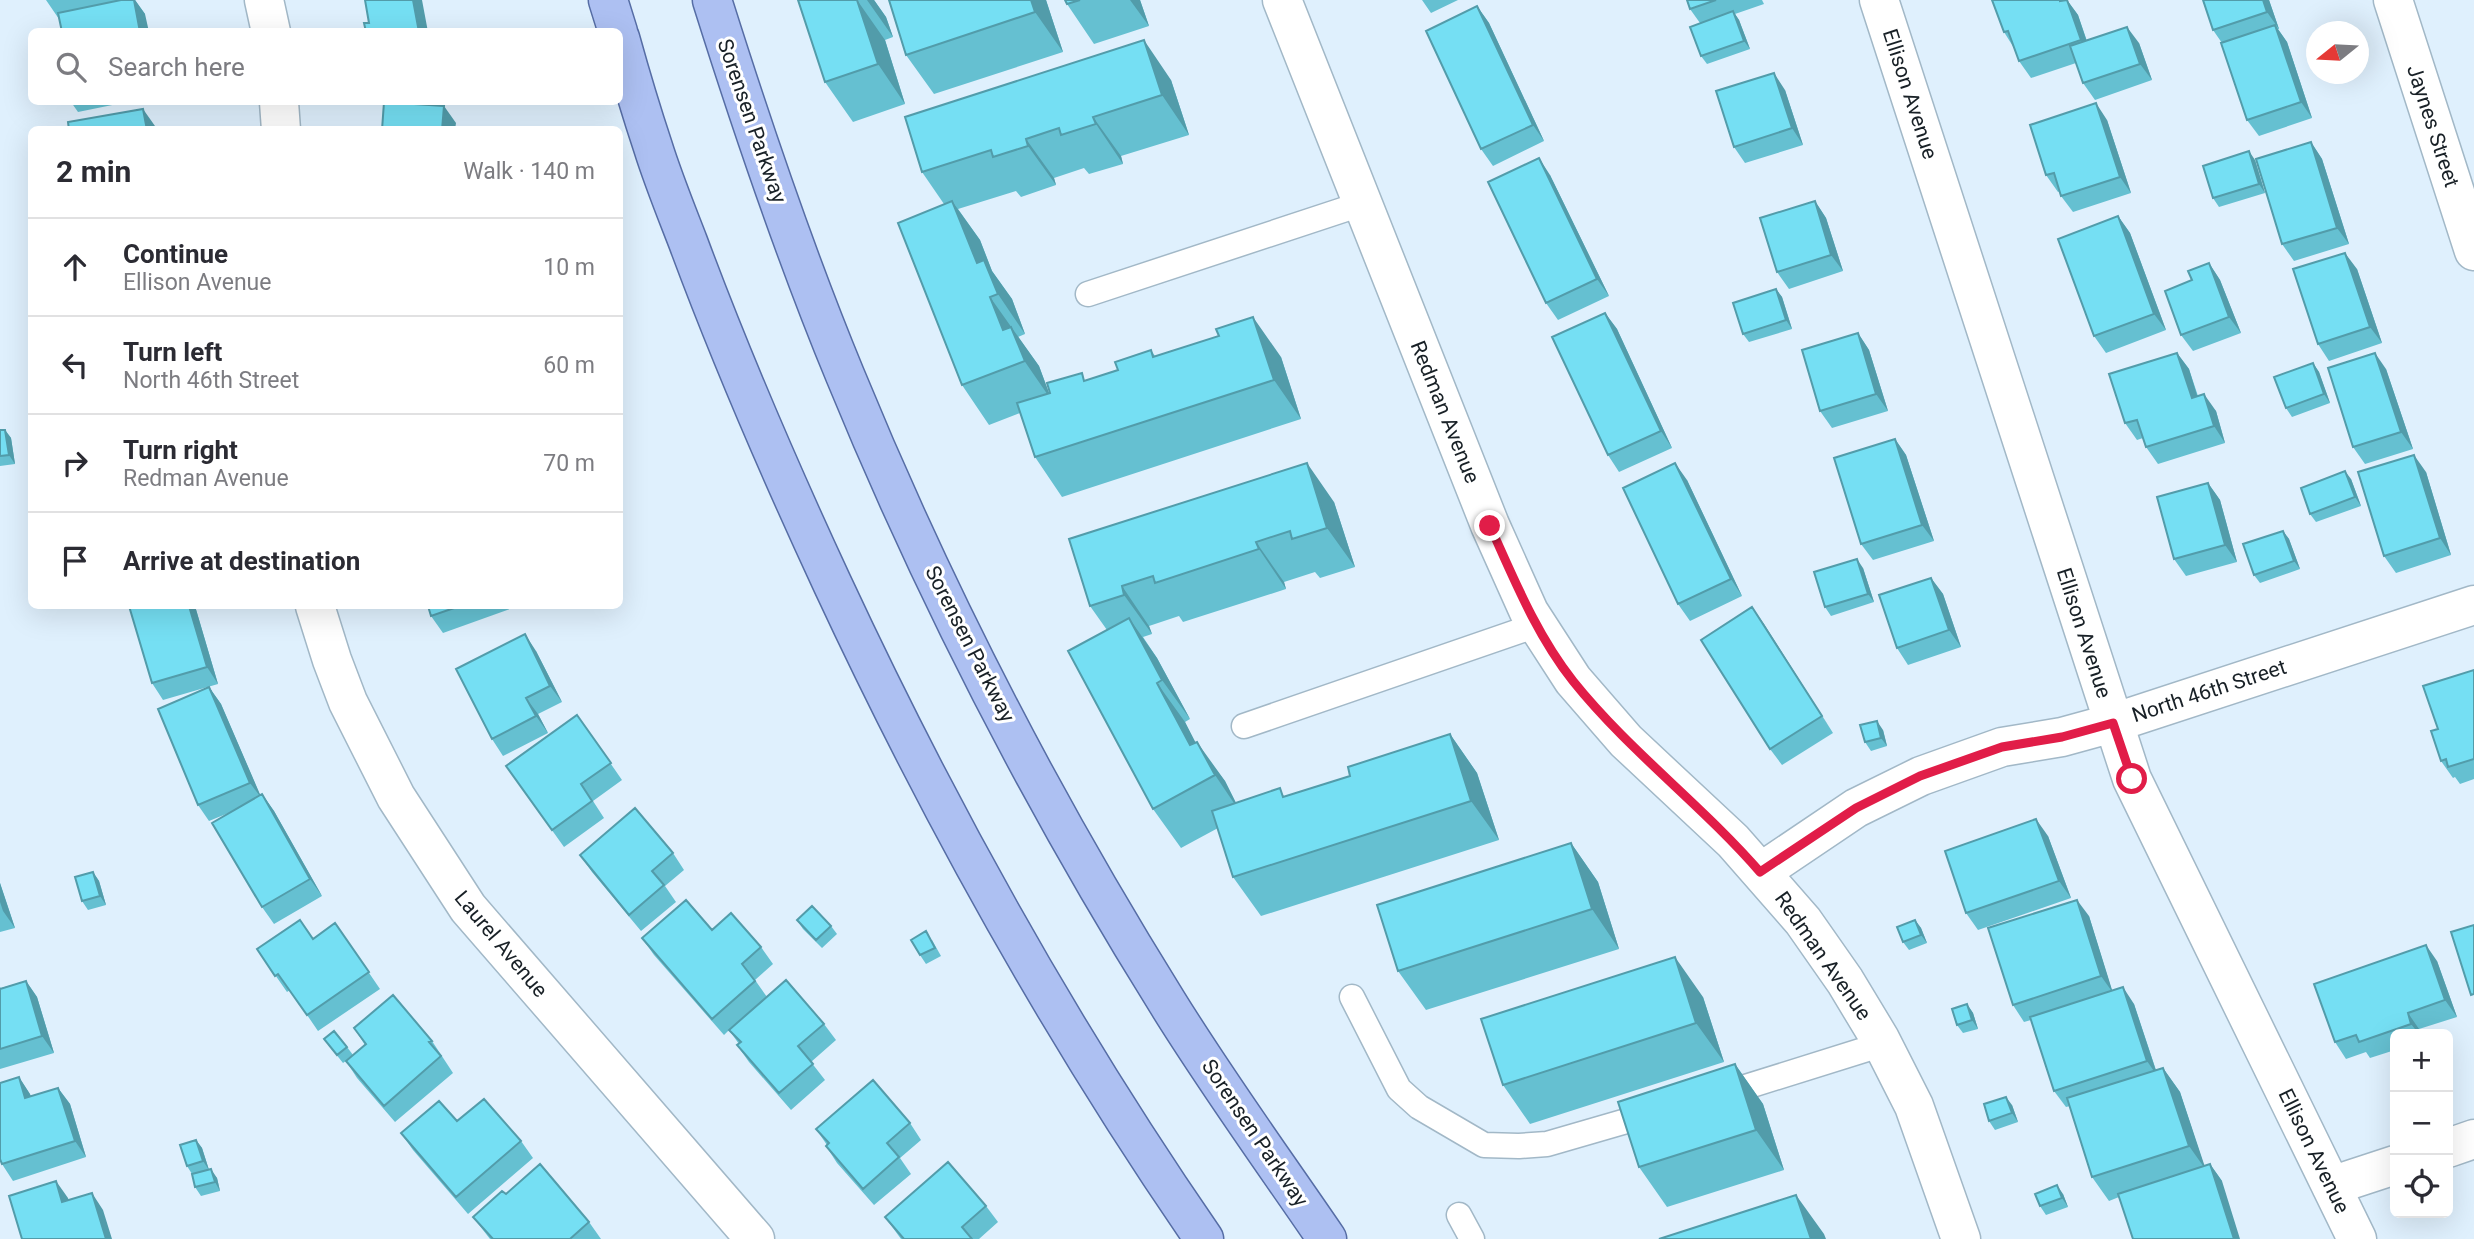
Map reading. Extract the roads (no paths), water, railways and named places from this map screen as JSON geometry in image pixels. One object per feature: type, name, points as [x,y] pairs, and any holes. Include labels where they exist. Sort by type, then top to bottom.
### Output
[{"type":"main road","points":[[608,0],[617,28]]},
{"type":"main road","name":"Sorensen Parkway","points":[[712,0],[790,236],[844,374],[905,514],[967,642],[1096,883],[1167,1002],[1327,1239]]},
{"type":"main road","points":[[623,48],[653,149],[740,377],[794,503],[871,667],[926,778],[1008,927],[1081,1050],[1204,1239]]},
{"type":"street","points":[[264,0],[270,28]]},
{"type":"street","name":"Redman Avenue","points":[[1282,0],[1490,526],[1537,625],[1573,680],[1626,741],[1733,841],[1803,921],[1845,981],[1883,1044],[1914,1106],[1961,1239]]},
{"type":"street","name":"Ellison Avenue","points":[[1880,0],[2132,779],[2357,1239]]},
{"type":"street","name":"Jaynes Street","points":[[2393,0],[2474,251]]},
{"type":"street","points":[[279,105],[281,126]]},
{"type":"street","name":"North 46th Street","points":[[1760,872],[1856,808],[1920,776],[2002,747],[2062,737],[2113,723],[2474,604]]},
{"type":"street","name":"Laurel Avenue","points":[[316,609],[348,702],[396,797],[468,908],[755,1239]]},
{"type":"street","points":[[2453,1146],[2474,1139]]},
{"type":"street","points":[[2331,1186],[2390,1167]]},
{"type":"lane","points":[[1088,294],[1361,204]]},
{"type":"lane","points":[[1244,726],[1537,625]]},
{"type":"lane","points":[[1352,997],[1399,1089],[1419,1107],[1483,1145],[1546,1144],[1676,1107]]},
{"type":"lane","points":[[1702,1100],[1883,1044]]},
{"type":"lane","points":[[1459,1215],[1472,1239]]}]
